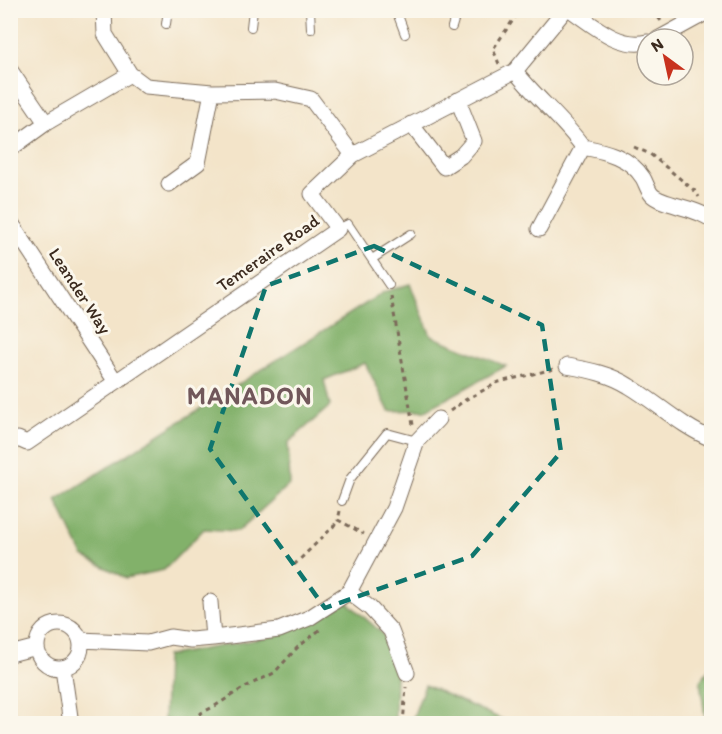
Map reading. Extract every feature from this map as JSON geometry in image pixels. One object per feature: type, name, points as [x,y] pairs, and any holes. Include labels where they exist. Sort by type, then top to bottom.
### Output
[{"type":"street","points":[[104,10],[105,33],[130,74],[146,86],[212,92],[275,91],[311,99],[353,155]]},
{"type":"street","name":"Temeraire Road","points":[[10,443],[18,439],[27,443],[338,229],[312,194],[353,155],[509,74],[565,10]]},
{"type":"street","points":[[571,10],[605,33],[635,45]]},
{"type":"street","points":[[680,27],[711,10]]},
{"type":"street","points":[[11,71],[46,123]]},
{"type":"street","points":[[10,149],[46,123],[130,74]]},
{"type":"street","points":[[509,74],[535,95],[572,131],[583,147],[605,151],[628,162],[642,176],[652,195],[703,213],[711,220]]},
{"type":"street","points":[[169,184],[198,163],[212,92]]},
{"type":"street","points":[[411,124],[444,166],[461,156],[474,141],[458,100]]},
{"type":"street","points":[[539,229],[583,147]]},
{"type":"street","name":"Leander Way","points":[[10,221],[116,382]]},
{"type":"street","points":[[567,366],[597,371],[628,385],[711,437]]},
{"type":"street","points":[[80,640],[148,643],[170,637],[191,640],[213,638],[279,630],[309,618],[349,592],[394,508],[417,441],[438,419]]},
{"type":"street","points":[[349,592],[370,608],[391,631],[407,673]]},
{"type":"street","points":[[210,602],[213,638]]},
{"type":"street","points":[[52,626],[68,626],[80,640],[78,658],[63,668],[47,665],[37,647],[44,630],[52,626]]},
{"type":"street","points":[[10,654],[37,647]]},
{"type":"street","points":[[63,668],[71,723]]},
{"type":"lane","points":[[166,24],[168,10]]},
{"type":"lane","points":[[251,27],[253,10]]},
{"type":"lane","points":[[310,10],[311,29]]},
{"type":"lane","points":[[396,10],[405,34]]},
{"type":"lane","points":[[452,27],[458,10]]},
{"type":"lane","points":[[338,229],[348,224],[389,285]]},
{"type":"lane","points":[[372,259],[411,234]]},
{"type":"lane","points":[[342,501],[350,479],[387,433],[417,441]]},
{"type":"path","points":[[509,74],[493,49],[520,10]]},
{"type":"path","points":[[389,285],[417,441]]},
{"type":"path","points":[[438,419],[465,400],[499,382],[567,366]]},
{"type":"path","points":[[294,565],[338,520],[342,501]]},
{"type":"path","points":[[338,520],[376,541]]},
{"type":"path","points":[[198,723],[201,713],[274,673],[297,648],[322,629],[318,612]]},
{"type":"path","points":[[403,723],[407,673]]},
{"type":"highlighted area","points":[[374,246],[542,325],[561,452],[472,556],[325,608],[210,449],[266,286]]},
{"type":"green space","points":[[410,284],[431,336],[506,366],[426,410],[389,411],[365,363],[324,380],[330,406],[288,443],[290,484],[238,531],[204,529],[164,570],[126,578],[83,556],[56,500],[384,292]]},
{"type":"green space","points":[[347,602],[383,634],[396,675],[395,718],[392,723],[164,724],[166,656],[276,636]]},
{"type":"green space","points":[[711,667],[711,719],[706,723],[700,681]]},
{"type":"green space","points":[[425,685],[510,723],[411,723]]},
{"type":"district","name":"MANADON","points":[[250,395]]}]
